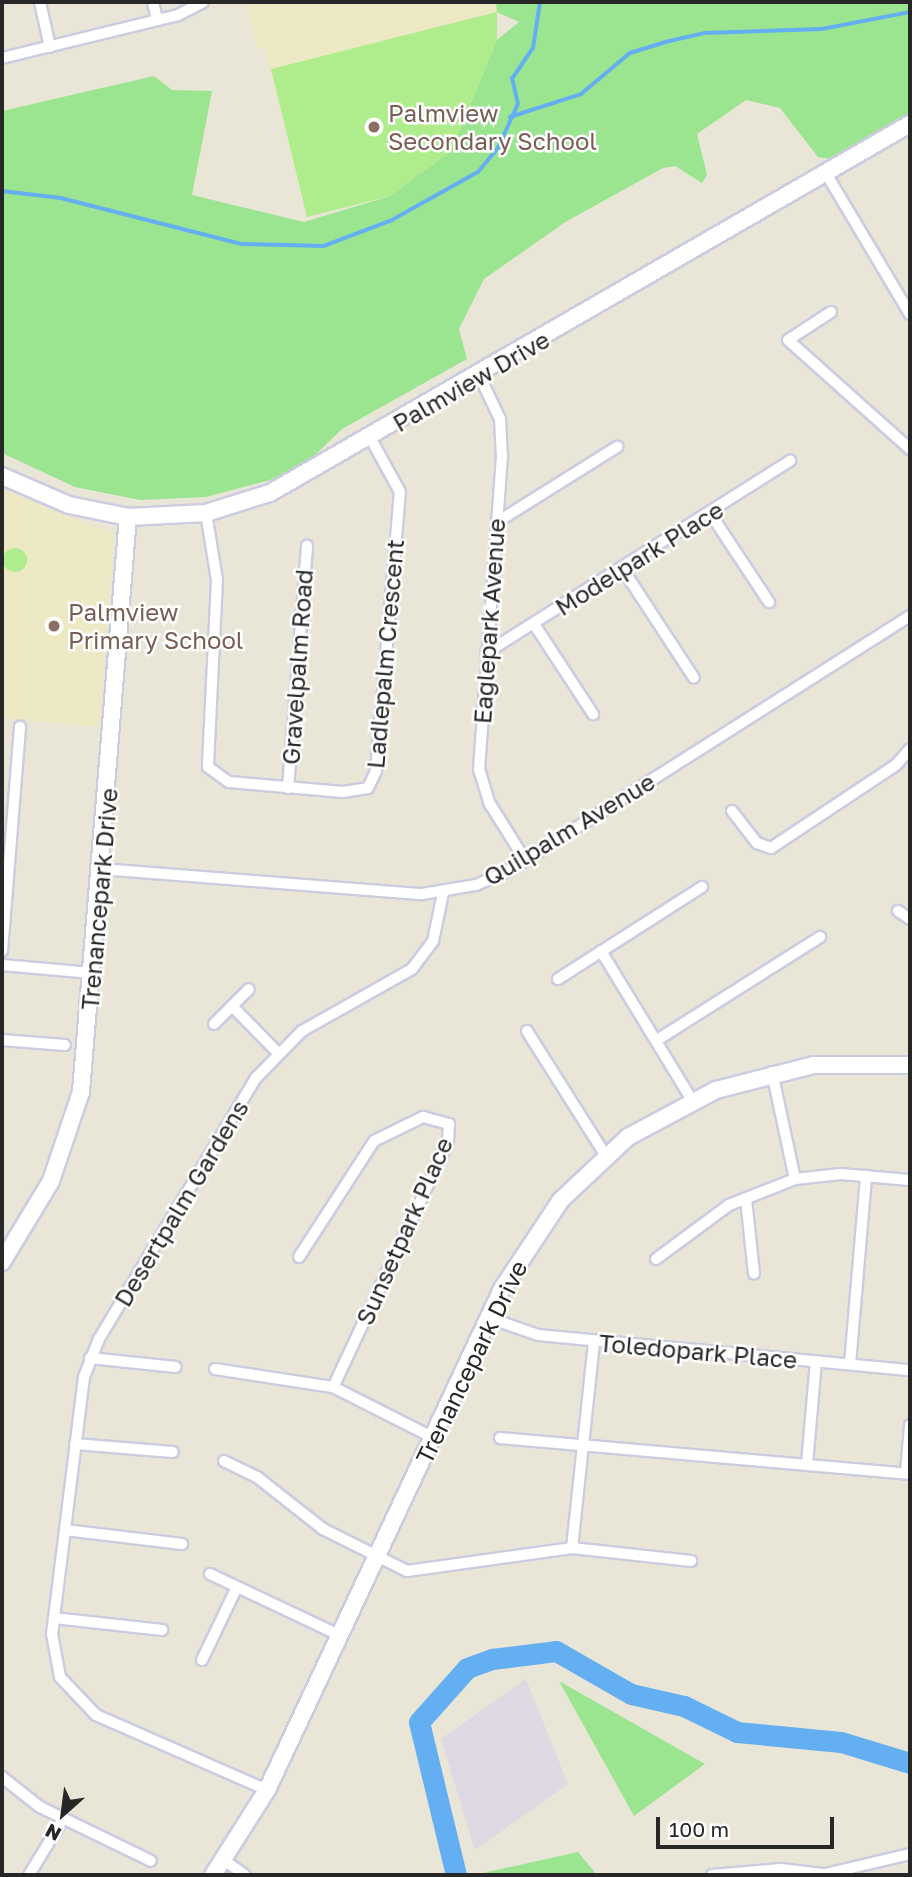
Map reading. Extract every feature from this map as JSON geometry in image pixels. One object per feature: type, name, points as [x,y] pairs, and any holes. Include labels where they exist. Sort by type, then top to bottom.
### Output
[{"type":"street","points":[[40,2],[50,47]]},
{"type":"street","points":[[153,2],[158,20]]},
{"type":"street","points":[[2,58],[158,20],[203,2]]},
{"type":"street","name":"Palmview Drive","points":[[2,476],[69,505],[128,517],[206,513],[270,493],[371,439],[827,175],[910,124]]},
{"type":"street","points":[[827,175],[910,314]]},
{"type":"street","points":[[831,312],[788,340],[910,449]]},
{"type":"street","name":"Eaglepark Avenue","points":[[479,375],[502,435],[486,653],[481,781],[525,860]]},
{"type":"street","name":"Ladlepalm Crescent","points":[[206,513],[217,580],[208,767],[229,782],[359,791],[376,778],[400,492],[371,439]]},
{"type":"street","points":[[496,522],[617,447]]},
{"type":"street","name":"Modelpark Place","points":[[486,653],[790,461]]},
{"type":"street","points":[[710,513],[769,602]]},
{"type":"street","name":"Trenancepark Drive","points":[[2,1262],[67,1143],[85,1067],[128,517]]},
{"type":"street","name":"Gravelpalm Road","points":[[288,788],[307,546]]},
{"type":"street","points":[[622,568],[694,678]]},
{"type":"street","name":"Quilpalm Avenue","points":[[101,869],[443,893],[488,881],[910,616]]},
{"type":"street","points":[[534,624],[593,714]]},
{"type":"street","points":[[2,951],[20,727]]},
{"type":"street","points":[[732,811],[768,849],[897,765],[910,749]]},
{"type":"street","points":[[558,979],[702,887]]},
{"type":"street","name":"Desertpalm Gardens","points":[[267,1790],[243,1785],[85,1707],[55,1663],[54,1618],[75,1444],[90,1358],[277,1052],[412,969],[438,929],[443,893]]},
{"type":"street","points":[[898,911],[910,919]]},
{"type":"street","points":[[657,1040],[820,937]]},
{"type":"street","points":[[601,951],[692,1100]]},
{"type":"street","points":[[2,965],[92,973]]},
{"type":"street","points":[[214,1024],[249,989]]},
{"type":"street","points":[[232,1006],[277,1052]]},
{"type":"street","points":[[527,1031],[606,1156]]},
{"type":"street","points":[[2,1040],[65,1045]]},
{"type":"street","name":"Trenancepark Drive","points":[[213,1875],[225,1861],[267,1790],[489,1318],[546,1218],[606,1156],[692,1100],[772,1072],[854,1062],[910,1065]]},
{"type":"street","points":[[772,1072],[795,1179]]},
{"type":"street","name":"Sunsetpark Place","points":[[299,1256],[374,1141],[423,1116],[449,1124],[448,1142],[332,1387]]},
{"type":"street","points":[[850,1364],[866,1176]]},
{"type":"street","points":[[656,1259],[711,1216],[795,1179],[866,1176],[910,1180]]},
{"type":"street","points":[[746,1199],[754,1273]]},
{"type":"street","name":"Toledopark Place","points":[[489,1318],[538,1335],[594,1342],[910,1370]]},
{"type":"street","points":[[572,1548],[586,1446],[594,1342]]},
{"type":"street","points":[[90,1358],[176,1367]]},
{"type":"street","points":[[807,1464],[816,1361]]},
{"type":"street","points":[[215,1369],[332,1387],[434,1438]]},
{"type":"street","points":[[500,1438],[908,1474],[910,1425]]},
{"type":"street","points":[[75,1444],[173,1452]]},
{"type":"street","points":[[224,1461],[377,1559],[419,1572],[572,1548],[691,1561]]},
{"type":"street","points":[[65,1530],[183,1544]]},
{"type":"street","points":[[210,1574],[341,1636]]},
{"type":"street","points":[[202,1660],[237,1587]]},
{"type":"street","points":[[54,1618],[162,1630]]},
{"type":"street","points":[[3,1781],[63,1819],[151,1861]]},
{"type":"street","points":[[29,1875],[63,1819]]},
{"type":"street","points":[[712,1875],[781,1868],[821,1875],[910,1854]]},
{"type":"street","points":[[225,1861],[244,1875]]},
{"type":"shaded area","name":"Palmview Secondary School","points":[[246,2],[496,2],[497,40],[307,217],[265,48],[258,49]]},
{"type":"shaded area","name":"Palmview Primary School","points":[[2,489],[114,534],[99,727],[2,718]]},
{"type":"shaded area","points":[[526,1679],[568,1784],[475,1850],[441,1739]]},
{"type":"green space","points":[[496,2],[910,2],[910,113],[830,159],[818,157],[780,108],[746,100],[697,134],[707,175],[702,183],[675,166],[663,168],[567,221],[484,279],[459,329],[467,359],[342,429],[308,462],[270,480],[206,497],[140,500],[75,487],[2,453],[2,111],[154,76],[172,90],[212,91],[192,195],[304,222],[390,196],[451,151],[497,40],[519,22],[497,12]]},
{"type":"green space","name":"Palmview Secondary School","points":[[497,12],[497,40],[451,151],[390,196],[307,217],[271,69]]},
{"type":"green space","points":[[15,548],[23,552],[27,560],[23,568],[15,572],[7,568],[3,560],[7,552]]},
{"type":"green space","points":[[559,1681],[705,1764],[634,1816]]},
{"type":"green space","points":[[578,1852],[597,1875],[474,1875]]},
{"type":"waterway","points":[[2,191],[61,198],[242,244],[324,246],[392,220],[478,172],[498,148],[518,104],[512,79],[533,48],[540,2]]},
{"type":"waterway","points":[[510,117],[581,94],[630,53],[665,42],[705,33],[822,29],[910,12]]},
{"type":"waterway","points":[[456,1875],[419,1722],[467,1668],[492,1659],[556,1651],[631,1694],[684,1706],[737,1732],[841,1742],[910,1763]]},
{"type":"place","name":"Palmview Secondary School","points":[[374,127]]},
{"type":"place","name":"Palmview Primary School","points":[[54,626]]}]
